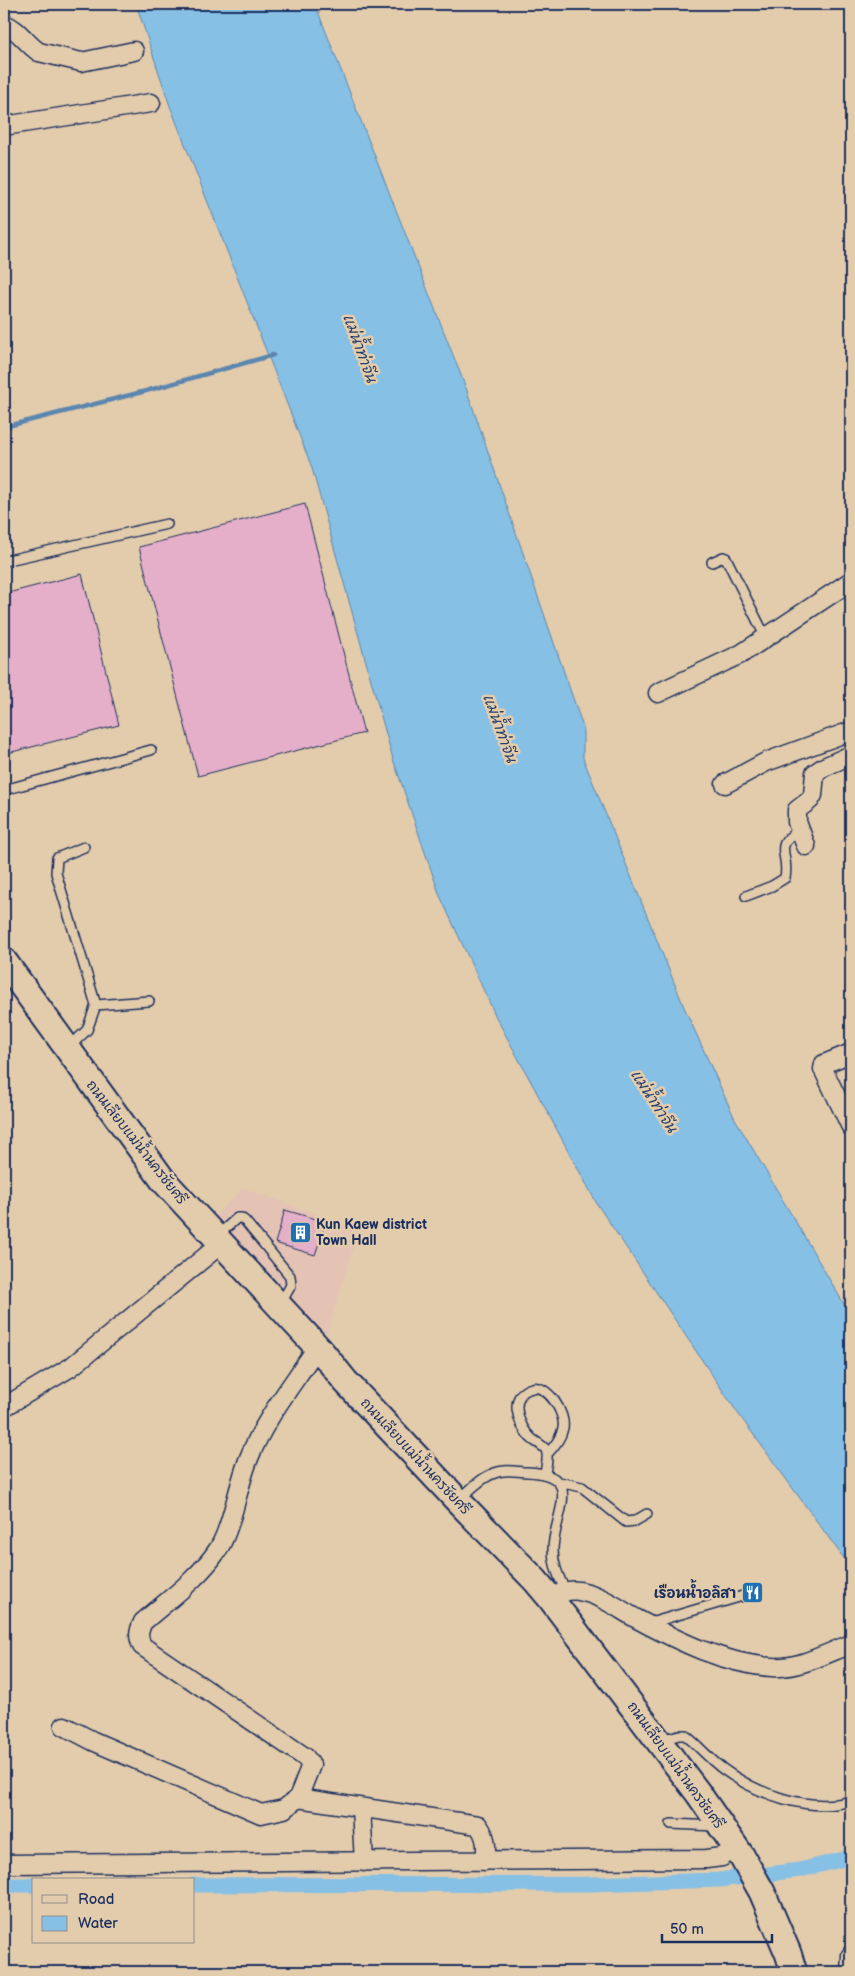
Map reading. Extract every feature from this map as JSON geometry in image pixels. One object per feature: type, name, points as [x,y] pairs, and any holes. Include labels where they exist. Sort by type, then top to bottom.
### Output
[{"type":"main road","name":"ถนนเลียบแม่น้ำนครชัยศรี","points":[[4,961],[163,1180],[346,1382],[457,1500],[535,1580],[558,1595],[738,1852],[762,1892],[794,1972]]},
{"type":"street","points":[[4,24],[12,27],[33,48],[46,55],[81,62],[134,51]]},
{"type":"street","points":[[4,126],[151,103]]},
{"type":"street","points":[[658,693],[740,654],[851,581]]},
{"type":"street","points":[[725,784],[774,758],[851,731]]},
{"type":"street","points":[[803,838],[798,822],[797,810],[810,800],[813,795],[815,773],[851,755]]},
{"type":"street","points":[[851,1053],[824,1064],[823,1068],[851,1127]]},
{"type":"street","points":[[4,1407],[71,1367],[218,1241]]},
{"type":"street","points":[[64,1726],[93,1741],[261,1814],[284,1809],[298,1798],[311,1765],[305,1758],[142,1646],[138,1638],[139,1629],[143,1622],[207,1565],[218,1549],[252,1451],[272,1416],[317,1348]]},
{"type":"street","points":[[558,1595],[579,1590],[594,1595],[676,1639],[737,1662],[787,1667],[851,1644]]},
{"type":"street","points":[[298,1798],[478,1825],[485,1834],[485,1862]]},
{"type":"street","points":[[361,1808],[364,1862]]},
{"type":"street","points":[[4,1864],[706,1860],[738,1852]]},
{"type":"street","points":[[850,1972],[851,1955]]},
{"type":"lane","points":[[4,561],[167,524]]},
{"type":"lane","points":[[712,562],[723,557],[726,558],[766,638]]},
{"type":"lane","points":[[4,790],[151,750]]},
{"type":"lane","points":[[746,896],[772,886],[785,878],[784,842],[788,837],[803,838]]},
{"type":"lane","points":[[67,1049],[87,1030],[96,1006],[56,873],[57,858],[84,847]]},
{"type":"lane","points":[[96,1006],[149,1001]]},
{"type":"lane","points":[[218,1241],[237,1218],[242,1218],[245,1221],[290,1276],[291,1285],[278,1307]]},
{"type":"lane","points":[[545,1473],[547,1454],[543,1447],[530,1438],[517,1413],[517,1402],[522,1394],[532,1388],[540,1388],[548,1394],[564,1420],[561,1436],[547,1454]]},
{"type":"lane","points":[[457,1500],[490,1474],[504,1471],[545,1473],[554,1476],[559,1482],[562,1506],[553,1550],[559,1580],[558,1595]]},
{"type":"lane","points":[[559,1482],[582,1488],[626,1522],[635,1521],[647,1514]]},
{"type":"lane","points":[[646,1624],[753,1593]]},
{"type":"lane","points":[[659,1741],[685,1735],[721,1768],[743,1783],[782,1798],[815,1805],[842,1804],[851,1801]]},
{"type":"lane","points":[[672,1824],[721,1826]]},
{"type":"shaded area","points":[[243,1188],[359,1229],[325,1340],[211,1220]]},
{"type":"water","name":"แม่น้ำท่าจีน","points":[[136,4],[315,4],[466,388],[583,727],[583,758],[684,1007],[734,1117],[851,1316],[851,1568],[737,1412],[597,1204],[497,1019],[440,896],[393,759],[311,465],[170,106]]},
{"type":"building","points":[[305,504],[364,733],[198,776],[139,547]]},
{"type":"building","points":[[82,574],[119,725],[4,754],[4,594]]},
{"type":"building","name":"Kun Kaew district Town Hall","points":[[285,1210],[326,1222],[315,1255],[275,1243]]},
{"type":"waterway","points":[[4,427],[146,391],[273,355]]},
{"type":"waterway","points":[[195,1885],[589,1884],[719,1880],[800,1870],[844,1859],[851,1855]]},
{"type":"waterway","points":[[4,1885],[32,1885]]},
{"type":"place","name":"Kun Kaew district Town Hall","points":[[300,1232]]},
{"type":"place","name":"เรือนน้ำอลิสา","points":[[752,1593]]}]
